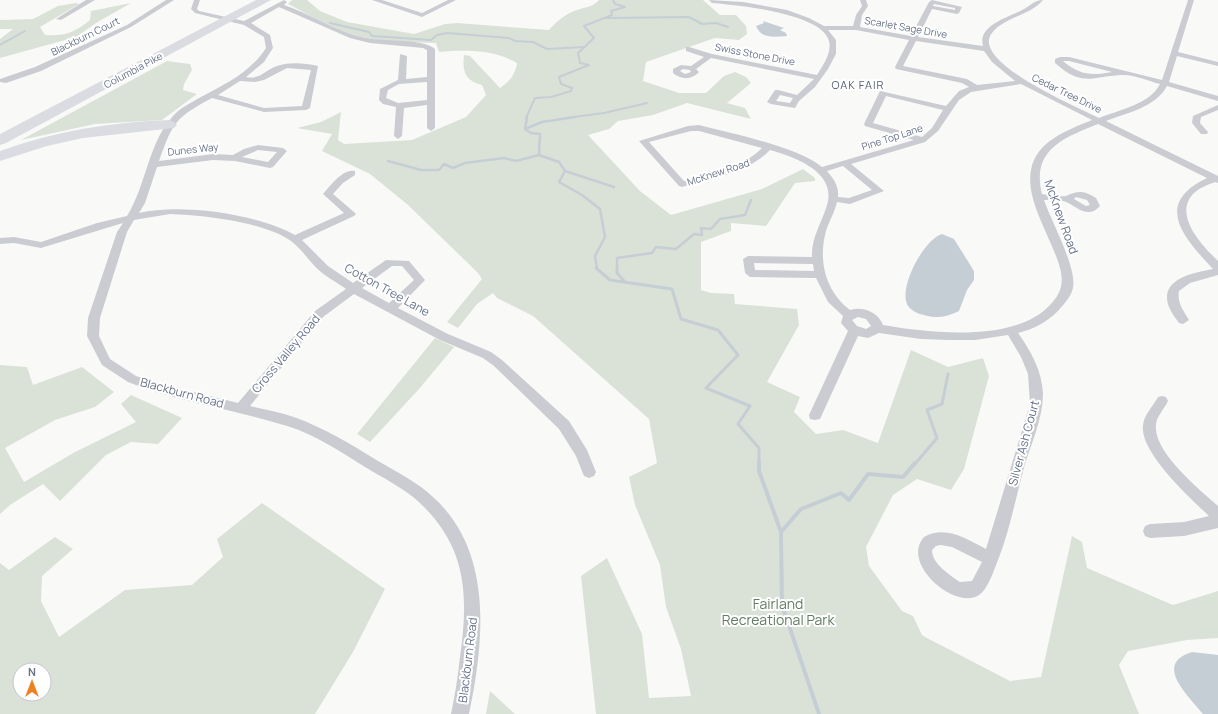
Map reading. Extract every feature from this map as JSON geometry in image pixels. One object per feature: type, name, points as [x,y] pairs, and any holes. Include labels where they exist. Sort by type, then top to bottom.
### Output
[{"type":"highway","name":"Columbia Pike","points":[[63,91],[242,0]]},
{"type":"highway","name":"Columbia Pike","points":[[0,140],[265,0]]},
{"type":"highway","points":[[0,156],[39,143],[87,132],[125,127],[169,125]]},
{"type":"street","points":[[59,19],[88,0]]},
{"type":"street","name":"Blackburn Court","points":[[2,81],[19,77],[38,69],[122,29],[171,0]]},
{"type":"street","name":"Blackburn Road","points":[[197,0],[194,9],[197,12],[253,25],[264,33],[271,42],[272,46],[261,62],[239,78],[183,111],[169,125],[161,142],[140,203],[122,232],[94,318],[93,336],[97,348],[106,362],[132,379],[148,385],[289,421],[311,429],[334,440],[411,488],[429,502],[446,521],[459,542],[469,568],[474,597],[474,624],[460,714]]},
{"type":"street","points":[[245,23],[287,0]]},
{"type":"street","points":[[375,0],[422,15],[452,0]]},
{"type":"street","points":[[856,28],[859,15],[866,3],[863,0]]},
{"type":"street","points":[[986,49],[986,37],[992,28],[1025,12],[1040,0]]},
{"type":"street","name":"McKnew Road","points":[[877,328],[924,336],[979,335],[1011,331],[1040,321],[1052,313],[1065,296],[1068,285],[1064,260],[1038,197],[1034,182],[1034,174],[1039,157],[1054,142],[1099,120],[1155,97],[1162,90],[1191,0]]},
{"type":"street","points":[[712,1],[722,1],[783,10],[810,20],[821,28],[830,38],[833,49],[830,58],[807,92],[797,97]]},
{"type":"street","points":[[278,5],[322,26],[350,37],[371,42],[429,47],[432,51],[430,79],[431,128]]},
{"type":"street","points":[[930,7],[899,66],[964,81],[977,88]]},
{"type":"street","name":"Scarlet Sage Drive","points":[[821,28],[856,28],[913,39],[986,49]]},
{"type":"street","name":"Swiss Stone Drive","points":[[689,49],[710,56],[817,77]]},
{"type":"street","name":"Cedar Tree Drive","points":[[986,49],[1002,69],[1020,82],[1216,179]]},
{"type":"street","points":[[1175,53],[1218,64]]},
{"type":"street","points":[[402,82],[403,56]]},
{"type":"street","points":[[692,68],[710,56]]},
{"type":"street","points":[[1120,73],[1082,78],[1072,73],[1058,62],[1060,59],[1069,59],[1120,73],[1165,83],[1218,99]]},
{"type":"street","points":[[210,95],[264,110],[306,108],[315,68],[285,66],[260,80],[250,81],[239,78]]},
{"type":"street","points":[[430,79],[402,82],[387,87],[383,91],[382,98],[388,104],[400,105],[430,102]]},
{"type":"street","name":"Pine Top Lane","points":[[821,170],[922,140],[934,133],[949,108],[962,93],[977,88],[1009,85],[1020,82]]},
{"type":"street","points":[[922,140],[911,135],[868,124],[884,93],[949,108]]},
{"type":"street","points":[[398,136],[400,105]]},
{"type":"street","points":[[1204,132],[1196,123],[1195,119],[1197,116],[1218,107]]},
{"type":"street","name":"McKnew Road","points":[[768,147],[764,153],[754,160],[720,173],[682,184],[643,141],[695,128],[768,147],[792,154],[821,170],[832,185],[834,199]]},
{"type":"street","name":"Dunes Way","points":[[153,165],[213,156],[235,158]]},
{"type":"street","points":[[845,163],[879,191],[850,201],[834,199],[821,232],[818,261],[820,275],[828,295],[833,302],[849,315]]},
{"type":"street","points":[[295,239],[350,214],[328,194],[340,181],[352,173]]},
{"type":"street","points":[[1216,179],[1187,194],[1184,199],[1181,214],[1183,223],[1197,245],[1218,267]]},
{"type":"street","points":[[1038,197],[1069,200]]},
{"type":"street","name":"Cotton Tree Lane","points":[[0,241],[14,240],[41,244],[130,218],[170,211],[194,212],[271,227],[295,239],[324,269],[354,289],[444,336],[487,355],[498,363],[564,425],[582,454],[589,472]]},
{"type":"street","points":[[818,261],[748,259],[750,273],[820,275]]},
{"type":"street","name":"Cross Valley Road","points":[[240,409],[319,314],[390,262],[405,263],[420,280],[391,308]]},
{"type":"street","points":[[1183,320],[1172,302],[1172,294],[1175,289],[1190,278],[1218,271]]},
{"type":"street","points":[[854,313],[866,314],[874,319],[877,328],[868,334],[854,331],[846,320],[849,315],[854,313]]},
{"type":"street","points":[[815,415],[854,331]]},
{"type":"street","name":"Silver Ash Court","points":[[991,560],[949,540],[941,538],[928,543],[924,548],[925,556],[929,565],[936,574],[958,590],[973,590],[978,586],[991,560],[1036,404],[1036,378],[1032,366],[1025,352],[1011,331]]},
{"type":"street","points":[[1162,401],[1149,425],[1149,433],[1153,443],[1160,456],[1172,470],[1218,516]]},
{"type":"street","points":[[1150,531],[1184,529],[1218,521]]},
{"type":"green space","name":"Fairland Recreational Park","points":[[292,0],[307,0],[320,11],[347,22],[414,34],[445,24],[457,23],[549,30],[567,15],[574,11],[591,6],[599,0],[703,0],[720,15],[736,15],[746,26],[747,34],[739,40],[715,38],[646,62],[643,81],[679,93],[706,93],[724,76],[735,72],[746,77],[751,83],[727,103],[745,108],[751,119],[687,103],[653,115],[618,121],[609,129],[588,135],[640,191],[671,215],[762,189],[803,169],[815,178],[815,181],[795,183],[766,226],[731,223],[731,231],[701,242],[701,290],[711,293],[734,294],[735,304],[797,309],[799,325],[767,382],[800,397],[794,412],[816,434],[843,430],[878,443],[911,350],[948,367],[983,358],[989,376],[964,469],[951,490],[917,479],[893,495],[866,547],[869,566],[902,611],[913,616],[922,635],[1010,681],[1041,677],[1072,536],[1082,542],[1087,568],[1173,605],[1218,591],[1218,638],[1187,640],[1128,651],[1119,665],[1139,714],[596,714],[581,576],[607,558],[642,634],[649,698],[691,696],[681,649],[666,607],[660,565],[635,505],[629,477],[657,463],[649,419],[533,316],[497,298],[493,293],[477,304],[458,328],[447,322],[482,279],[478,273],[408,205],[370,174],[322,151],[332,134],[297,128],[321,122],[341,112],[338,140],[344,144],[412,140],[466,117],[486,95],[482,85],[468,78],[464,70],[464,55],[470,56],[500,88],[512,77],[517,63],[508,58],[489,53],[469,51],[439,52],[436,43],[387,41],[360,37],[328,25],[288,4]]},
{"type":"green space","points":[[76,3],[79,4],[40,27],[45,35],[69,33],[90,20],[91,11],[131,3],[96,23],[76,37],[0,58],[0,39],[13,29],[0,29],[0,20],[33,19],[58,6]]},
{"type":"green space","points":[[167,61],[190,64],[192,70],[184,84],[183,90],[197,94],[162,120],[95,124],[21,140]]},
{"type":"green space","points":[[435,338],[454,347],[419,389],[370,442],[357,434]]},
{"type":"green space","points":[[0,365],[27,367],[33,385],[82,367],[114,392],[95,407],[55,420],[5,448],[24,482],[75,452],[136,422],[121,404],[131,395],[182,418],[158,444],[131,442],[106,455],[60,501],[43,484],[10,505],[0,514]]},
{"type":"green space","points":[[262,503],[385,589],[353,652],[315,714],[0,714],[0,563],[9,570],[55,537],[73,549],[42,576],[41,601],[59,637],[125,590],[192,585],[223,557],[217,539]]},
{"type":"green space","points":[[490,691],[515,714],[486,714]]},
{"type":"shaded area","points":[[763,21],[784,28],[780,30],[786,33],[787,36],[768,36],[761,33],[756,26],[764,23]]},
{"type":"shaded area","points":[[942,234],[954,239],[974,271],[974,280],[967,290],[959,311],[946,316],[933,317],[913,311],[908,306],[906,288],[909,277],[920,254],[935,238]]},
{"type":"shaded area","points":[[1192,652],[1218,655],[1218,714],[1203,714],[1183,690],[1174,672],[1175,664],[1180,657]]},
{"type":"waterway","points":[[526,118],[535,98],[551,97],[571,91],[572,88],[561,84],[559,77],[589,65],[580,63],[578,53],[594,38],[584,26],[612,15],[611,11],[625,7],[615,4],[613,0]]},
{"type":"waterway","points":[[607,18],[689,17],[702,24],[716,23],[728,27]]},
{"type":"waterway","points":[[330,23],[369,32],[372,36],[431,40],[437,35],[447,33],[509,38],[515,41],[533,42],[547,49],[584,47]]},
{"type":"waterway","points":[[0,45],[25,31]]},
{"type":"waterway","points":[[566,118],[604,113],[647,103]]},
{"type":"waterway","points":[[525,129],[527,117]]},
{"type":"waterway","points":[[525,129],[542,122],[575,117]]},
{"type":"waterway","points":[[525,129],[531,133],[540,134],[539,155]]},
{"type":"waterway","points":[[388,161],[421,170],[439,170],[444,164],[453,168],[465,163],[504,158],[516,161],[539,155]]},
{"type":"waterway","points":[[539,155],[559,162],[565,171]]},
{"type":"waterway","points":[[565,171],[614,187]]},
{"type":"waterway","points":[[565,171],[559,182],[582,195],[600,209],[605,237],[595,256],[597,269]]},
{"type":"waterway","points":[[625,282],[617,273],[617,258],[652,253],[656,247],[676,249],[694,234],[702,235],[701,228],[711,229],[720,219],[745,215],[751,200]]},
{"type":"waterway","points":[[597,269],[610,280],[672,289],[681,319],[718,330],[738,355],[706,388],[750,406],[738,424],[759,448],[759,471],[781,532]]},
{"type":"waterway","points":[[915,464],[937,438],[927,410],[942,404],[948,374]]},
{"type":"waterway","points":[[781,532],[801,509],[841,493],[849,500],[868,474],[903,477],[915,463]]},
{"type":"waterway","points":[[781,532],[782,605],[819,714]]},
{"type":"district","name":"OAK FAIR","points":[[858,85]]}]
